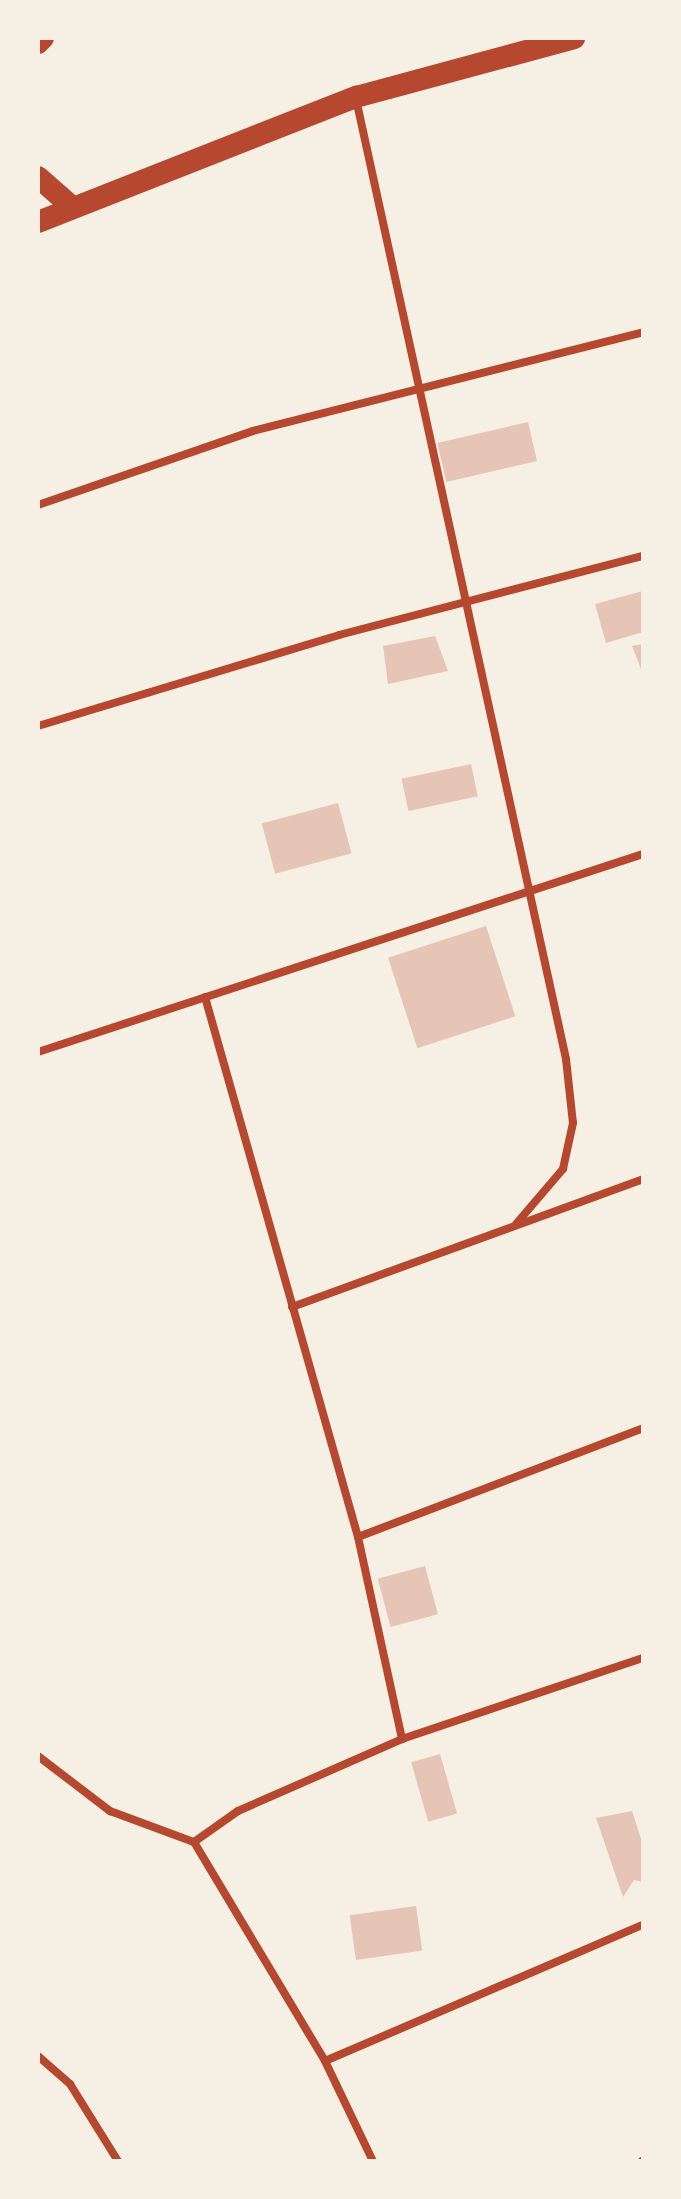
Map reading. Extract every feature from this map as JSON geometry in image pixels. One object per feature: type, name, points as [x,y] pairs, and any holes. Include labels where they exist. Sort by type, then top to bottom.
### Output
[{"type":"highway","points":[[38,43],[43,38]]},
{"type":"highway","points":[[38,222],[71,206],[356,97],[574,38]]},
{"type":"highway","points":[[38,177],[71,206]]},
{"type":"street","points":[[356,97],[529,894],[557,1004],[573,1123],[563,1169],[516,1224]]},
{"type":"street","points":[[38,505],[253,431],[643,332]]},
{"type":"street","points":[[38,726],[465,602],[643,556]]},
{"type":"street","points":[[38,1052],[529,894],[643,854]]},
{"type":"street","points":[[205,997],[358,1537],[402,1739]]},
{"type":"street","points":[[292,1307],[643,1179]]},
{"type":"street","points":[[358,1537],[643,1428]]},
{"type":"street","points":[[194,1842],[238,1811],[402,1739],[643,1658]]},
{"type":"street","points":[[38,1756],[110,1811],[194,1842],[325,2061],[373,2161]]},
{"type":"street","points":[[325,2061],[643,1925]]},
{"type":"street","points":[[38,2056],[70,2084],[118,2161]]},
{"type":"building","points":[[528,422],[537,461],[446,482],[437,443]]},
{"type":"building","points":[[643,591],[643,632],[606,643],[595,604]]},
{"type":"building","points":[[435,636],[448,671],[388,684],[383,646]]},
{"type":"building","points":[[643,644],[643,674],[632,646]]},
{"type":"building","points":[[471,764],[478,796],[408,811],[402,779]]},
{"type":"building","points":[[338,803],[351,853],[275,874],[262,823]]},
{"type":"building","points":[[486,926],[515,1016],[417,1048],[388,958]]},
{"type":"building","points":[[425,1566],[438,1614],[391,1627],[378,1579]]},
{"type":"building","points":[[440,1754],[457,1814],[428,1822],[411,1762]]},
{"type":"building","points":[[632,1811],[643,1845],[643,1882],[634,1880],[623,1897],[596,1818]]},
{"type":"building","points":[[416,1906],[422,1951],[356,1960],[350,1915]]}]
